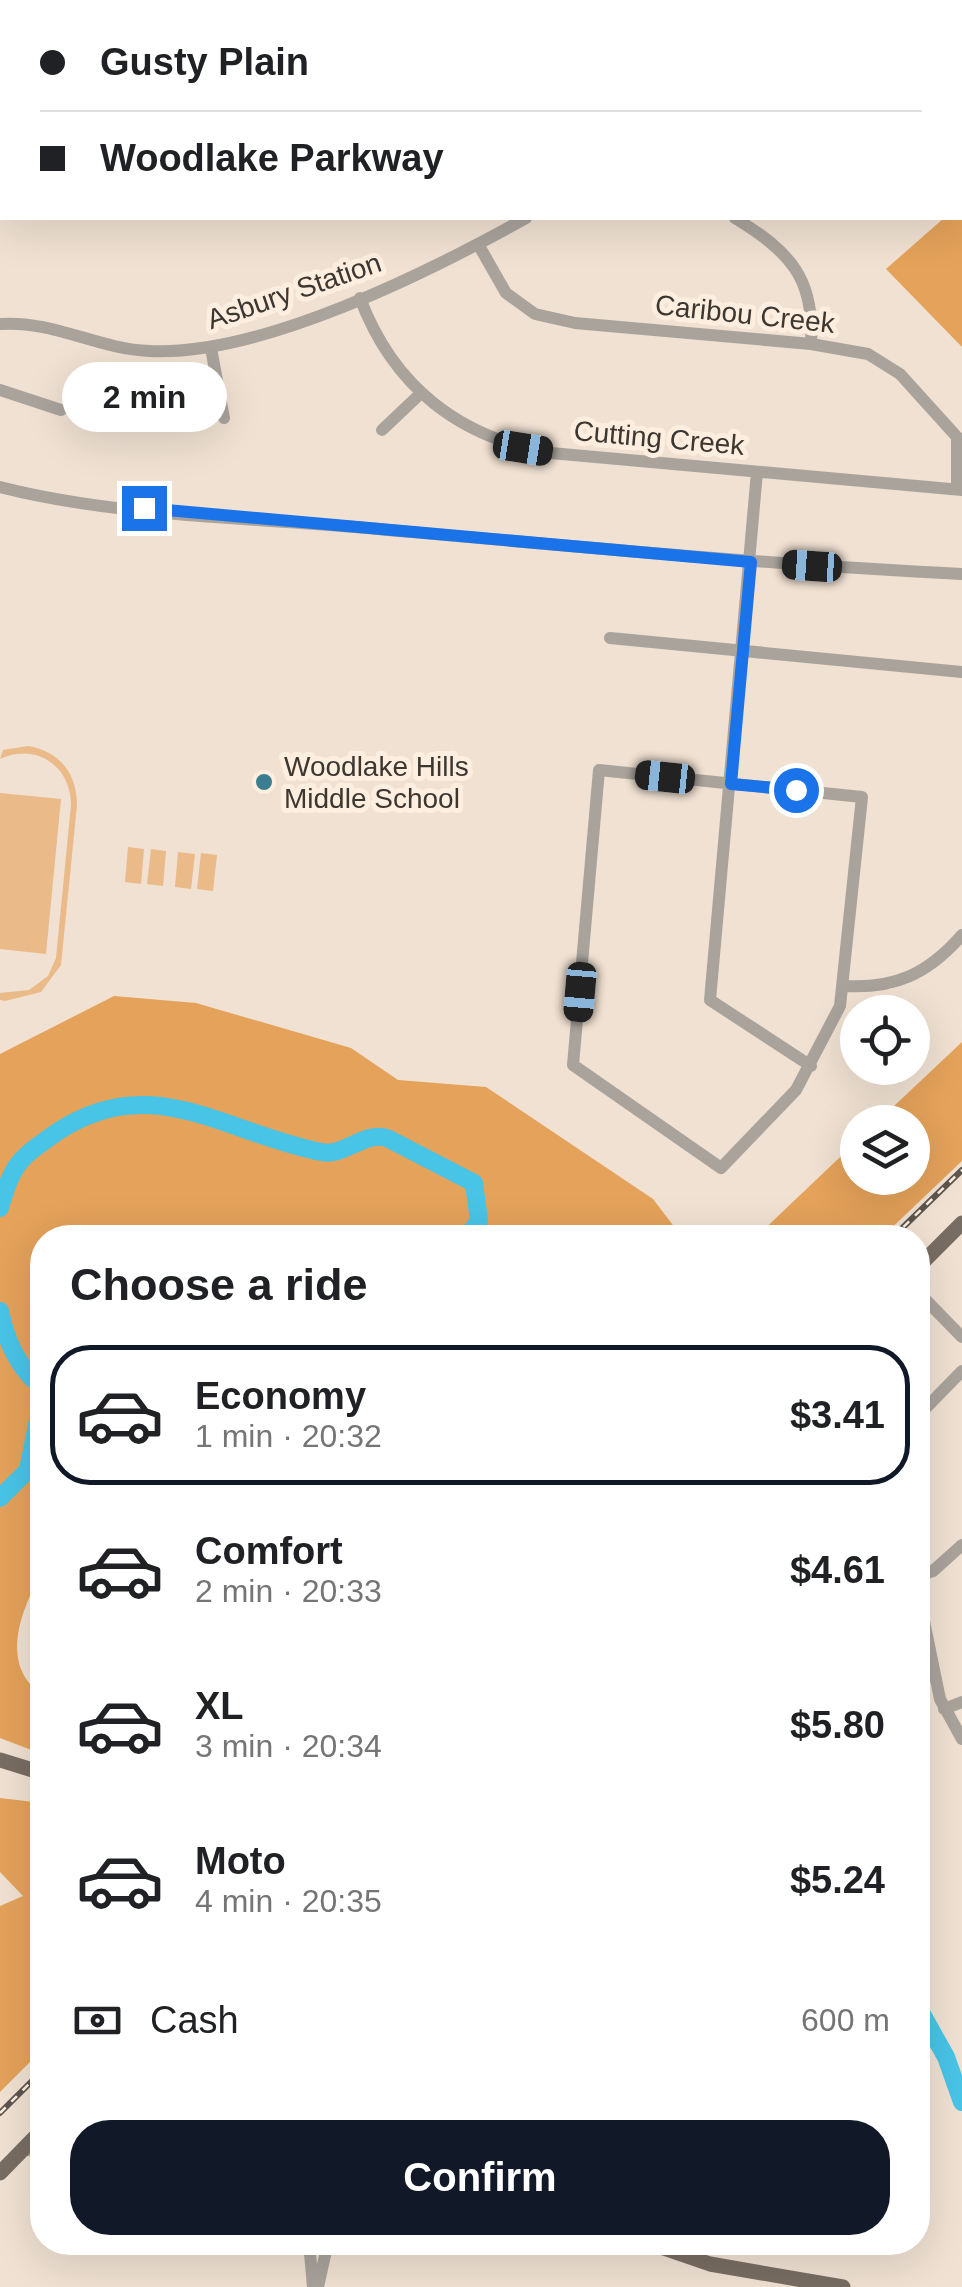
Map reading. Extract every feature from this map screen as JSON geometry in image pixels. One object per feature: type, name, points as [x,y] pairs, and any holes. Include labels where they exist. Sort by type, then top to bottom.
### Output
[{"type":"main road","points":[[930,1256],[962,1223]]},
{"type":"main road","points":[[0,1760],[30,1769]]},
{"type":"main road","points":[[0,2173],[30,2144]]},
{"type":"main road","points":[[684,2255],[710,2264],[843,2287]]},
{"type":"street","name":"Asbury Station","points":[[0,324],[39,325],[146,351],[210,348],[426,272],[522,220]]},
{"type":"street","points":[[738,220],[755,230],[801,277],[811,294],[811,344]]},
{"type":"street","name":"Caribou Creek","points":[[478,244],[506,293],[549,320],[811,344],[868,354],[900,374],[957,437],[960,490]]},
{"type":"street","name":"Cutting Creek","points":[[360,298],[382,347],[419,395],[470,429],[523,448],[960,490]]},
{"type":"street","points":[[210,348],[224,418]]},
{"type":"street","points":[[0,390],[62,410]]},
{"type":"street","points":[[382,430],[419,395]]},
{"type":"street","points":[[758,472],[710,1000],[811,1066]]},
{"type":"street","points":[[1,490],[66,501],[751,562],[962,574]]},
{"type":"street","points":[[610,638],[962,672]]},
{"type":"street","points":[[599,770],[731,784],[862,797],[840,1006],[811,1066],[781,1110],[722,1168],[573,1065],[599,770]]},
{"type":"street","points":[[844,986],[897,984],[920,974],[962,936]]},
{"type":"street","points":[[930,1304],[962,1337]]},
{"type":"street","points":[[930,1404],[962,1371]]},
{"type":"street","points":[[930,1571],[962,1544]]},
{"type":"street","points":[[930,1646],[944,1709],[962,1739]]},
{"type":"street","points":[[944,1709],[962,1702]]},
{"type":"street","points":[[26,2149],[30,2150]]},
{"type":"street","points":[[311,2255],[315,2287]]},
{"type":"street","points":[[315,2287],[324,2255]]},
{"type":"shaded area","points":[[942,220],[962,220],[962,347],[886,269]]},
{"type":"shaded area","points":[[28,746],[49,753],[64,765],[74,783],[77,805],[61,965],[41,992],[5,1001],[0,1000],[0,993],[29,990],[48,976],[56,958],[71,805],[65,779],[49,761],[26,754],[0,759],[3,750]]},
{"type":"shaded area","points":[[0,793],[61,799],[46,954],[0,949]]},
{"type":"shaded area","points":[[128,847],[144,849],[141,884],[125,882]]},
{"type":"shaded area","points":[[151,849],[166,851],[163,886],[147,884]]},
{"type":"shaded area","points":[[178,852],[195,854],[191,889],[175,887]]},
{"type":"shaded area","points":[[201,853],[217,855],[213,891],[197,889]]},
{"type":"shaded area","points":[[114,996],[196,1003],[351,1048],[398,1080],[486,1087],[653,1199],[673,1225],[30,1225],[30,1597],[21,1621],[17,1654],[30,1684],[30,1749],[0,1738],[0,1054]]},
{"type":"shaded area","points":[[962,1042],[962,1161],[930,1191],[930,1105],[895,1105],[916,1085],[930,1085],[930,1072]]},
{"type":"shaded area","points":[[840,1157],[840,1195],[926,1195],[895,1225],[769,1225]]},
{"type":"shaded area","points":[[0,1798],[30,1802],[30,2062],[0,2092],[0,1906],[23,1896],[0,1872]]},
{"type":"waterway","points":[[0,1208],[19,1163],[57,1132],[92,1114],[125,1106],[157,1106],[188,1111],[321,1152],[338,1151],[370,1138],[387,1138],[474,1183],[479,1221],[476,1225]]},
{"type":"waterway","points":[[0,1311],[14,1353],[30,1376]]},
{"type":"waterway","points":[[0,1498],[28,1470],[30,1460]]},
{"type":"waterway","points":[[930,2028],[946,2057],[962,2102]]},
{"type":"railway","points":[[905,1225],[962,1170]]},
{"type":"railway","points":[[0,2113],[30,2083]]},
{"type":"place","name":"Woodlake Hills Middle School","points":[[264,782]]},
{"type":"route","points":[[144,508],[751,562],[731,784],[796,790]]}]
